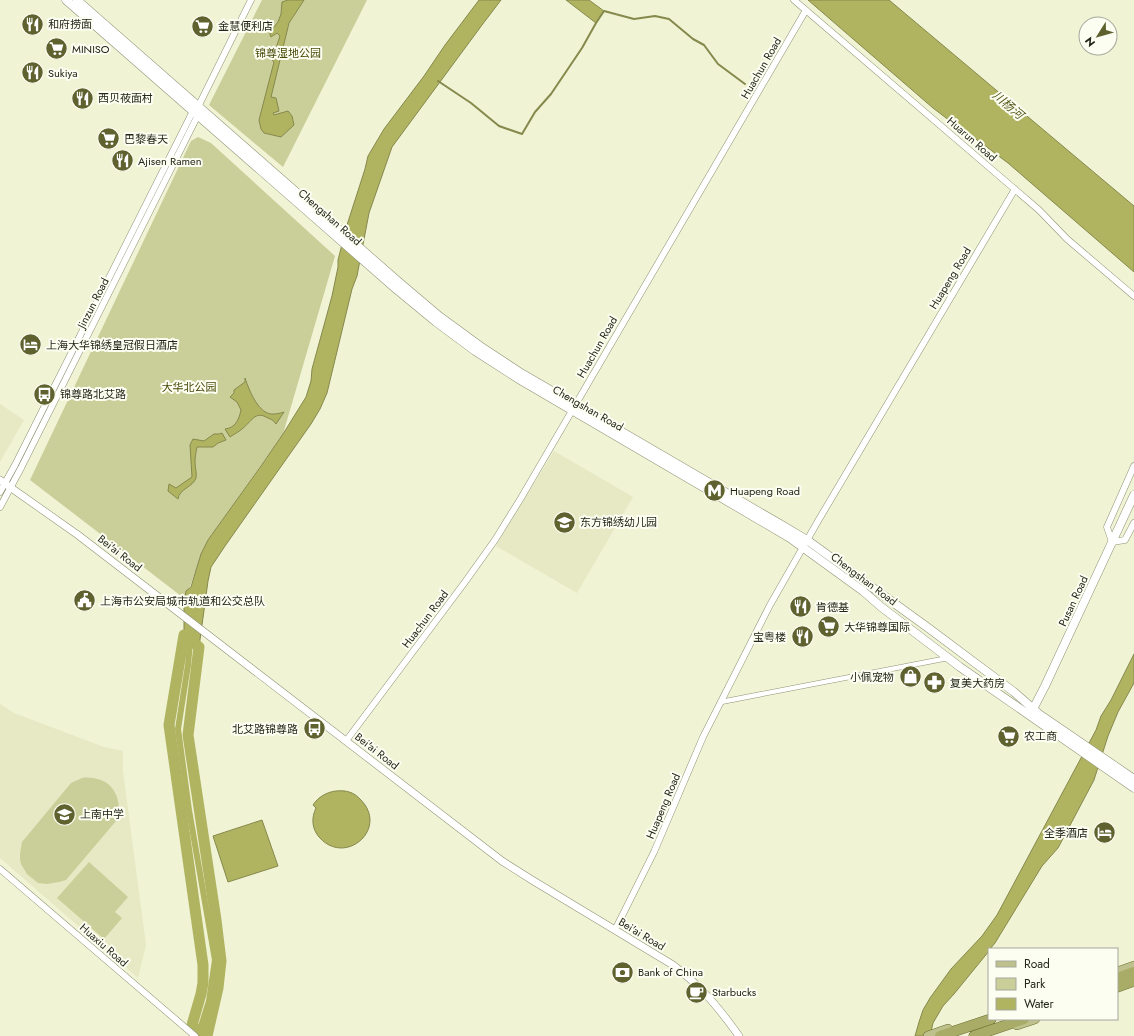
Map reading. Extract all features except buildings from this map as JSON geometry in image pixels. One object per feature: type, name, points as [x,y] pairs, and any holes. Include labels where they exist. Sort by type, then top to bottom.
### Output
[{"type":"highway","points":[[1118,978],[1134,972]]},
{"type":"highway","points":[[1118,988],[1134,981]]},
{"type":"highway","points":[[940,1034],[988,1020]]},
{"type":"highway","points":[[974,1036],[1021,1020]]},
{"type":"main road","name":"Chengshan Road","points":[[66,0],[341,237],[439,316],[480,346],[573,408],[726,500],[805,544],[927,627],[1014,692],[1032,712]]},
{"type":"main road","name":"Chengshan Road","points":[[77,0],[196,111]]},
{"type":"main road","name":"Pusan Road","points":[[1032,712],[1046,686],[1134,495]]},
{"type":"main road","name":"Chengshan Road","points":[[805,544],[880,606],[948,658],[1008,701],[1032,712],[1108,766],[1134,788]]},
{"type":"main road","name":"Chengshan Road","points":[[1108,766],[1134,779]]},
{"type":"main road","points":[[1118,972],[1134,966]]},
{"type":"main road","points":[[1118,991],[1134,985]]},
{"type":"main road","points":[[928,1036],[940,1034],[988,1016]]},
{"type":"main road","points":[[985,1036],[1032,1020]]},
{"type":"street","name":"Jinzun Road","points":[[0,492],[5,483],[22,468],[196,111],[252,0]]},
{"type":"street","name":"Huarun Road","points":[[794,0],[1039,210],[1067,239],[1134,296]]},
{"type":"street","name":"Huachun Road","points":[[346,741],[495,540],[806,10]]},
{"type":"street","name":"Huapeng Road","points":[[615,930],[654,852],[703,737],[770,605],[1014,189]]},
{"type":"street","points":[[1134,466],[1107,527],[1112,542],[1125,540],[1134,523]]},
{"type":"street","name":"Jinzun Road","points":[[0,506],[5,483]]},
{"type":"street","name":"Bei'ai Road","points":[[5,483],[73,531],[502,861],[673,965],[694,982],[717,1006],[739,1036]]},
{"type":"street","points":[[720,702],[948,658]]},
{"type":"street","name":"Huaxiu Road","points":[[0,869],[195,1036]]},
{"type":"shaded area","points":[[0,404],[24,420],[0,462]]},
{"type":"shaded area","name":"东方锦绣幼儿园","points":[[554,451],[633,497],[577,593],[496,546]]},
{"type":"shaded area","name":"上南中学","points":[[0,704],[14,713],[104,747],[123,751],[123,771],[146,945],[138,978],[0,858]]},
{"type":"green space","name":"锦尊湿地公园","points":[[262,0],[367,0],[283,167],[209,105]]},
{"type":"green space","name":"大华北公园","points":[[198,137],[211,143],[335,256],[283,434],[208,540],[185,599],[30,480],[191,141]]},
{"type":"green space","points":[[82,778],[101,780],[107,783],[115,792],[119,803],[116,821],[66,880],[47,884],[38,883],[27,874],[21,864],[20,854],[22,842],[71,783]]},
{"type":"green space","points":[[89,862],[128,897],[115,912],[122,918],[104,939],[57,898]]},
{"type":"water","points":[[288,0],[304,0],[289,23],[271,97],[276,98],[279,111],[273,113],[274,115],[288,111],[292,116],[294,125],[281,137],[264,133],[261,129],[259,120],[274,62],[272,60],[280,36],[277,33],[271,37],[270,32],[278,22],[281,14],[282,2]]},
{"type":"water","points":[[479,0],[501,0],[392,147],[369,213],[357,276],[352,289],[327,393],[311,424],[211,567],[199,647],[184,635],[184,605],[186,591],[191,587],[201,554],[208,540],[283,434],[306,397],[332,296],[338,260],[347,225],[368,156],[384,129]]},
{"type":"water","points":[[566,0],[589,0],[604,11],[596,23]]},
{"type":"water","name":"川杨河","points":[[808,0],[889,0],[1134,206],[1134,272],[1008,163],[933,108]]},
{"type":"water","points":[[245,378],[259,407],[269,414],[284,412],[276,424],[272,420],[262,416],[256,416],[230,437],[225,429],[236,423],[241,410],[237,402],[230,397],[234,393],[234,390],[245,382]]},
{"type":"water","points":[[222,433],[226,440],[213,447],[197,447],[195,460],[196,478],[192,484],[181,493],[178,499],[168,491],[169,484],[176,488],[192,477],[190,445],[193,439],[204,441],[214,434]]},
{"type":"water","points":[[1134,654],[1134,683],[1118,712],[1108,736],[1094,780],[1058,848],[1042,866],[995,943],[991,948],[988,948],[988,952],[943,1006],[933,1023],[930,1036],[915,1036],[923,1010],[930,998],[951,969],[982,936],[997,915],[1096,730],[1101,716],[1111,700]]},
{"type":"water","points":[[336,791],[346,791],[356,795],[368,811],[370,822],[367,832],[360,841],[351,846],[340,848],[329,845],[319,837],[313,823],[313,816],[316,808],[313,805],[323,795]]},
{"type":"water","points":[[262,820],[278,866],[228,882],[213,836]]},
{"type":"waterway","points":[[438,81],[471,103],[499,126],[522,134],[535,112],[551,94],[582,48],[604,11],[634,19],[655,16],[669,19],[693,39],[704,45],[718,64],[745,84]]},
{"type":"waterway","points":[[191,632],[188,665],[178,729],[189,810],[215,960],[209,1001],[198,1036]]},
{"type":"waterway","points":[[204,1036],[192,1025],[201,994],[203,983],[203,965],[169,725],[184,635],[199,647],[188,735],[221,961],[218,988],[207,1036]]},
{"type":"place","name":"和府捞面","points":[[33,24]]},
{"type":"place","name":"金慧便利店","points":[[202,26]]},
{"type":"place","name":"MINISO","points":[[56,49]]},
{"type":"place","name":"Sukiya","points":[[32,73]]},
{"type":"place","name":"西贝莜面村","points":[[83,98]]},
{"type":"place","name":"巴黎春天","points":[[109,139]]},
{"type":"place","name":"Ajisen Ramen","points":[[122,161]]},
{"type":"place","name":"上海大华锦绣皇冠假日酒店","points":[[31,345]]},
{"type":"place","name":"锦尊路北艾路","points":[[45,394]]},
{"type":"place","name":"Huapeng Road","points":[[714,491]]},
{"type":"place","name":"东方锦绣幼儿园","points":[[565,522]]},
{"type":"place","name":"上海市公安局城市轨道和公交总队","points":[[85,601]]},
{"type":"place","name":"肯德基","points":[[800,607]]},
{"type":"place","name":"大华锦尊国际","points":[[828,627]]},
{"type":"place","name":"宝粤楼","points":[[802,637]]},
{"type":"place","name":"小佩宠物","points":[[910,677]]},
{"type":"place","name":"复美大药房","points":[[934,683]]},
{"type":"place","name":"北艾路锦尊路","points":[[314,729]]},
{"type":"place","name":"农工商","points":[[1008,736]]},
{"type":"place","name":"上南中学","points":[[64,814]]},
{"type":"place","name":"全季酒店","points":[[1104,833]]},
{"type":"place","name":"Bank of China","points":[[622,972]]},
{"type":"place","name":"Starbucks","points":[[696,992]]}]
